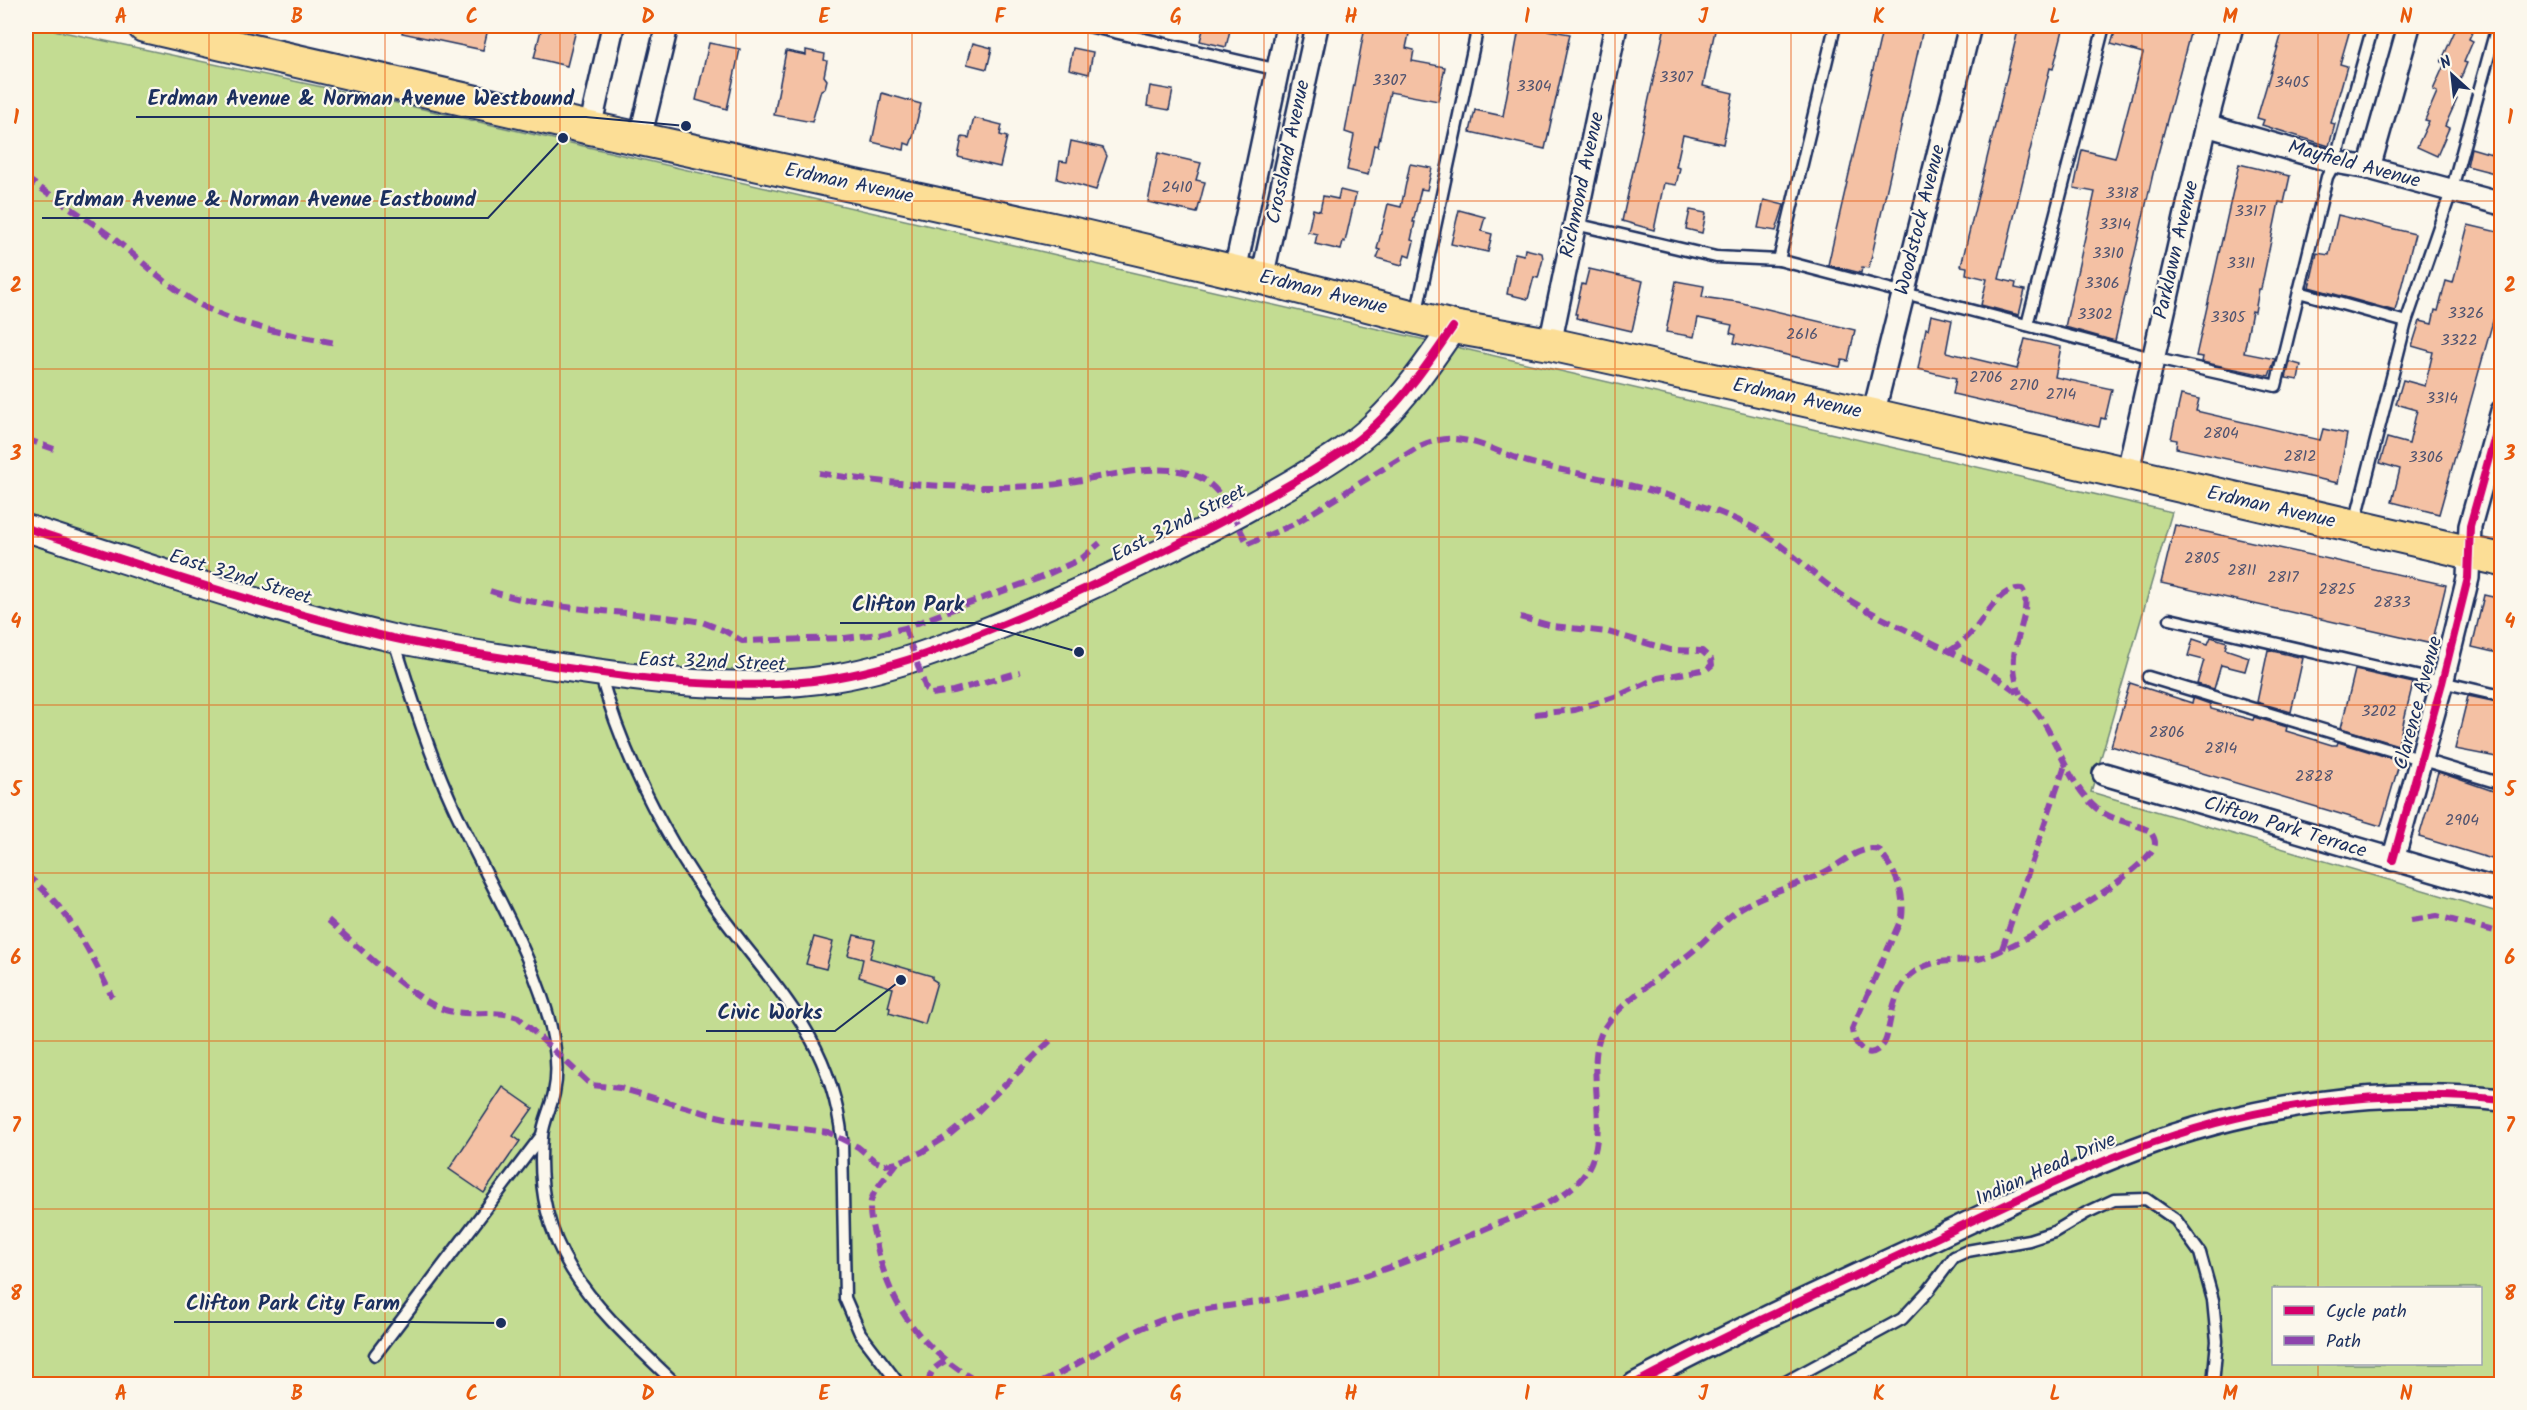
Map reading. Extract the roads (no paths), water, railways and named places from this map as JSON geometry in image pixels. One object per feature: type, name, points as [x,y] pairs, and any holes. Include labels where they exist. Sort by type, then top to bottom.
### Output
[{"type":"main road","name":"Erdman Avenue","points":[[144,26],[184,30],[590,128],[1249,275],[1453,327],[1550,344],[1873,415],[2502,560]]},
{"type":"street","points":[[590,128],[613,26]]},
{"type":"street","points":[[640,138],[668,26]]},
{"type":"street","name":"Crossland Avenue","points":[[1249,275],[1278,70],[1287,26]]},
{"type":"street","name":"Crossland Avenue","points":[[1249,275],[1317,26]]},
{"type":"street","name":"Richmond Avenue","points":[[1550,344],[1616,26]]},
{"type":"street","name":"Woodstock Avenue","points":[[1873,415],[1970,26]]},
{"type":"street","name":"Parklawn Avenue","points":[[2127,475],[2206,125],[2232,26]]},
{"type":"street","points":[[2369,168],[2409,26]]},
{"type":"street","name":"Mayfield Avenue","points":[[2206,125],[2335,162],[2369,168],[2502,204]]},
{"type":"street","name":"East 32nd Street","points":[[26,528],[232,595],[393,638],[600,673],[681,682],[742,685],[790,684],[873,670],[916,658],[1013,622],[1233,518],[1347,448],[1376,424],[1422,369],[1453,327]]},
{"type":"street","name":"Clarence Avenue","points":[[2393,860],[2442,683],[2468,578],[2470,526],[2502,411]]},
{"type":"street","name":"Clifton Park Terrace","points":[[2104,774],[2502,891]]},
{"type":"street","name":"Indian Head Drive","points":[[1634,1384],[1705,1346],[2040,1189],[2146,1145],[2260,1112],[2337,1101],[2401,1095],[2459,1095],[2502,1100]]},
{"type":"lane","points":[[1088,26],[1278,70]]},
{"type":"lane","points":[[1416,316],[1478,26]]},
{"type":"lane","points":[[1779,260],[1835,26]]},
{"type":"lane","points":[[2027,325],[2104,26]]},
{"type":"lane","points":[[1575,224],[1716,257],[1779,260],[2152,358],[2276,386],[2327,177],[2335,162],[2373,26]]},
{"type":"lane","points":[[2354,526],[2406,322],[2451,192],[2497,26]]},
{"type":"lane","points":[[2299,292],[2406,322]]},
{"type":"lane","points":[[2170,618],[2502,696]]},
{"type":"lane","points":[[393,638],[436,767],[519,940],[546,1007],[556,1053],[555,1091],[542,1135],[543,1198],[549,1223],[560,1251],[575,1277],[608,1319],[676,1384]]},
{"type":"lane","points":[[600,673],[611,712],[628,757],[673,844],[707,896],[805,1026],[825,1066],[839,1115],[842,1139],[845,1298],[860,1333],[899,1384]]},
{"type":"lane","points":[[2148,676],[2502,784]]},
{"type":"lane","points":[[375,1354],[542,1135]]},
{"type":"lane","points":[[1782,1384],[1902,1319],[1929,1290],[1954,1257],[1967,1251],[2029,1240],[2054,1232],[2114,1200],[2146,1199],[2176,1220],[2200,1253],[2213,1300],[2217,1341],[2213,1384]]},
{"type":"place","name":"Erdman Avenue & Norman Avenue Westbound","points":[[686,126]]},
{"type":"place","name":"Erdman Avenue & Norman Avenue Eastbound","points":[[563,138]]},
{"type":"place","name":"Clifton Park","points":[[1079,652]]},
{"type":"place","name":"Civic Works","points":[[901,980]]},
{"type":"place","name":"Clifton Park City Farm","points":[[501,1323]]}]
